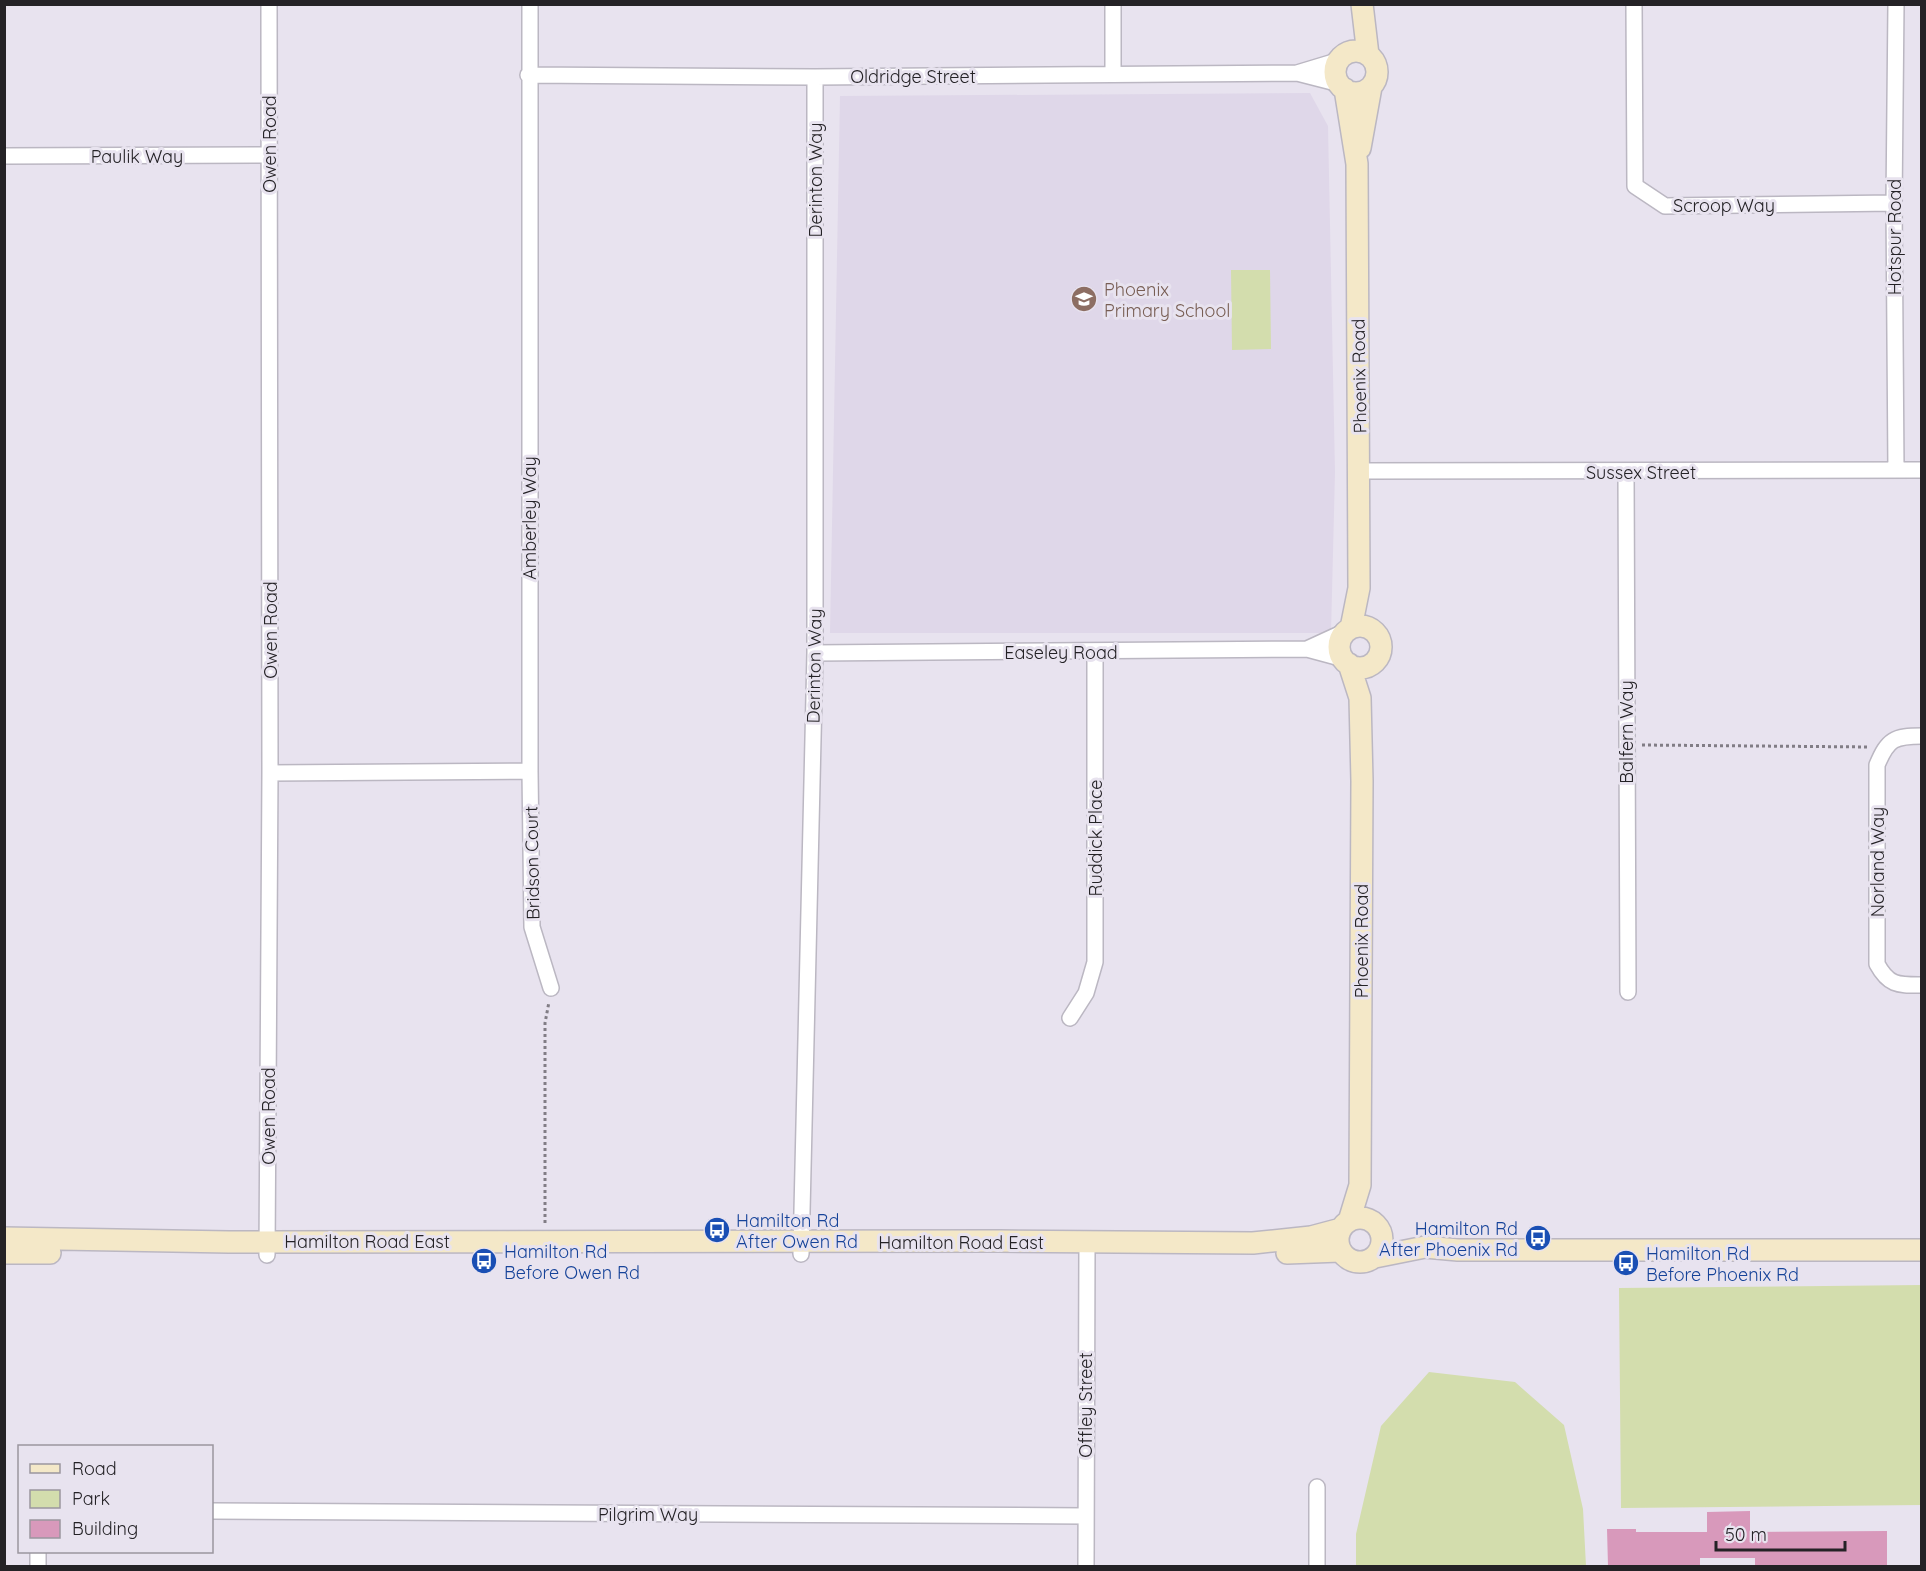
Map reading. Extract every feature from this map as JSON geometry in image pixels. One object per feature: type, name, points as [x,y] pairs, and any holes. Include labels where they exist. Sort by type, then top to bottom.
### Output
[{"type":"main road","points":[[1353,56],[1376,65],[1377,73],[1371,87],[1364,92],[1356,93],[1342,86],[1336,73],[1353,56],[1360,4]]},
{"type":"main road","name":"Phoenix Road","points":[[1342,86],[1357,164],[1360,471],[1359,588],[1356,630]]},
{"type":"main road","name":"Phoenix Road","points":[[1357,164],[1371,87]]},
{"type":"main road","points":[[1356,630],[1379,638],[1381,647],[1374,662],[1359,668],[1346,662],[1339,648],[1356,630]]},
{"type":"main road","name":"Phoenix Road","points":[[1345,1225],[1360,1185],[1362,781],[1360,698],[1346,662]]},
{"type":"main road","name":"Phoenix Road","points":[[1360,698],[1374,662]]},
{"type":"main road","name":"Phoenix Road","points":[[1360,1185],[1374,1223]]},
{"type":"main road","points":[[1425,1247],[1360,1218],[1345,1225],[1338,1240],[1340,1251],[1350,1261],[1356,1263],[1425,1247],[1458,1250],[1922,1250]]},
{"type":"main road","points":[[1374,1223],[1382,1238],[1382,1245],[1375,1257]]},
{"type":"main road","name":"Hamilton Road East","points":[[1087,1249],[1262,1243],[1311,1238],[1345,1225]]},
{"type":"main road","name":"Hamilton Road East","points":[[4,1238],[267,1248]]},
{"type":"main road","name":"Hamilton Road East","points":[[4,1253],[267,1248],[1087,1249],[1270,1254],[1340,1251]]},
{"type":"street","name":"Owen Road","points":[[267,1248],[270,773],[269,4]]},
{"type":"street","name":"Amberley Way","points":[[530,4],[528,75],[530,771]]},
{"type":"street","points":[[1113,4],[1113,74]]},
{"type":"street","name":"Scroop Way","points":[[1634,4],[1635,186],[1665,206],[1894,203]]},
{"type":"street","name":"Hotspur Road","points":[[1896,4],[1894,203],[1896,470]]},
{"type":"street","name":"Oldridge Street","points":[[1297,73],[1353,56]]},
{"type":"street","name":"Oldridge Street","points":[[528,75],[815,77],[1297,73],[1342,86]]},
{"type":"street","name":"Derinton Way","points":[[802,1248],[815,653],[815,77]]},
{"type":"street","name":"Paulik Way","points":[[4,156],[269,155]]},
{"type":"street","name":"Sussex Street","points":[[1360,471],[1922,470]]},
{"type":"street","name":"Balfern Way","points":[[1626,472],[1628,992]]},
{"type":"street","name":"Easeley Road","points":[[1307,649],[1356,630]]},
{"type":"street","name":"Easeley Road","points":[[815,653],[1307,649],[1346,662]]},
{"type":"street","name":"Ruddick Place","points":[[1070,1018],[1086,993],[1095,963],[1095,652]]},
{"type":"street","points":[[1885,747],[1901,736],[1922,736]]},
{"type":"street","name":"Norland Way","points":[[1885,747],[1877,765],[1877,964],[1884,978],[1901,985],[1922,985]]},
{"type":"street","points":[[270,773],[530,771]]},
{"type":"street","name":"Bridson Court","points":[[530,771],[532,927],[551,988]]},
{"type":"street","name":"Offley Street","points":[[1086,1566],[1087,1249]]},
{"type":"street","points":[[1317,1487],[1317,1566]]},
{"type":"street","name":"Pilgrim Way","points":[[213,1511],[1085,1516]]},
{"type":"path","points":[[1626,745],[1885,747]]},
{"type":"path","points":[[545,1233],[545,1023],[551,988]]},
{"type":"shaded area","name":"Phoenix Primary School","points":[[1310,93],[1328,126],[1335,472],[1331,633],[830,633],[840,96]]},
{"type":"green space","points":[[1231,270],[1270,270],[1271,349],[1232,350]]},
{"type":"green space","points":[[1921,1285],[1921,1505],[1621,1508],[1619,1288]]},
{"type":"green space","points":[[1429,1372],[1515,1382],[1564,1425],[1583,1509],[1586,1566],[1356,1566],[1356,1534],[1381,1426]]},
{"type":"building","points":[[1750,1511],[1750,1532],[1887,1531],[1887,1566],[1755,1566],[1755,1558],[1700,1558],[1700,1566],[1608,1566],[1607,1529],[1636,1529],[1636,1532],[1707,1532],[1707,1512]]},
{"type":"place","name":"Phoenix Primary School","points":[[1084,299]]},
{"type":"place","name":"Hamilton Rd After Owen Rd","points":[[717,1230]]},
{"type":"place","name":"Hamilton Rd After Phoenix Rd","points":[[1538,1238]]},
{"type":"place","name":"Hamilton Rd Before Owen Rd","points":[[484,1261]]},
{"type":"place","name":"Hamilton Rd Before Phoenix Rd","points":[[1626,1263]]}]
